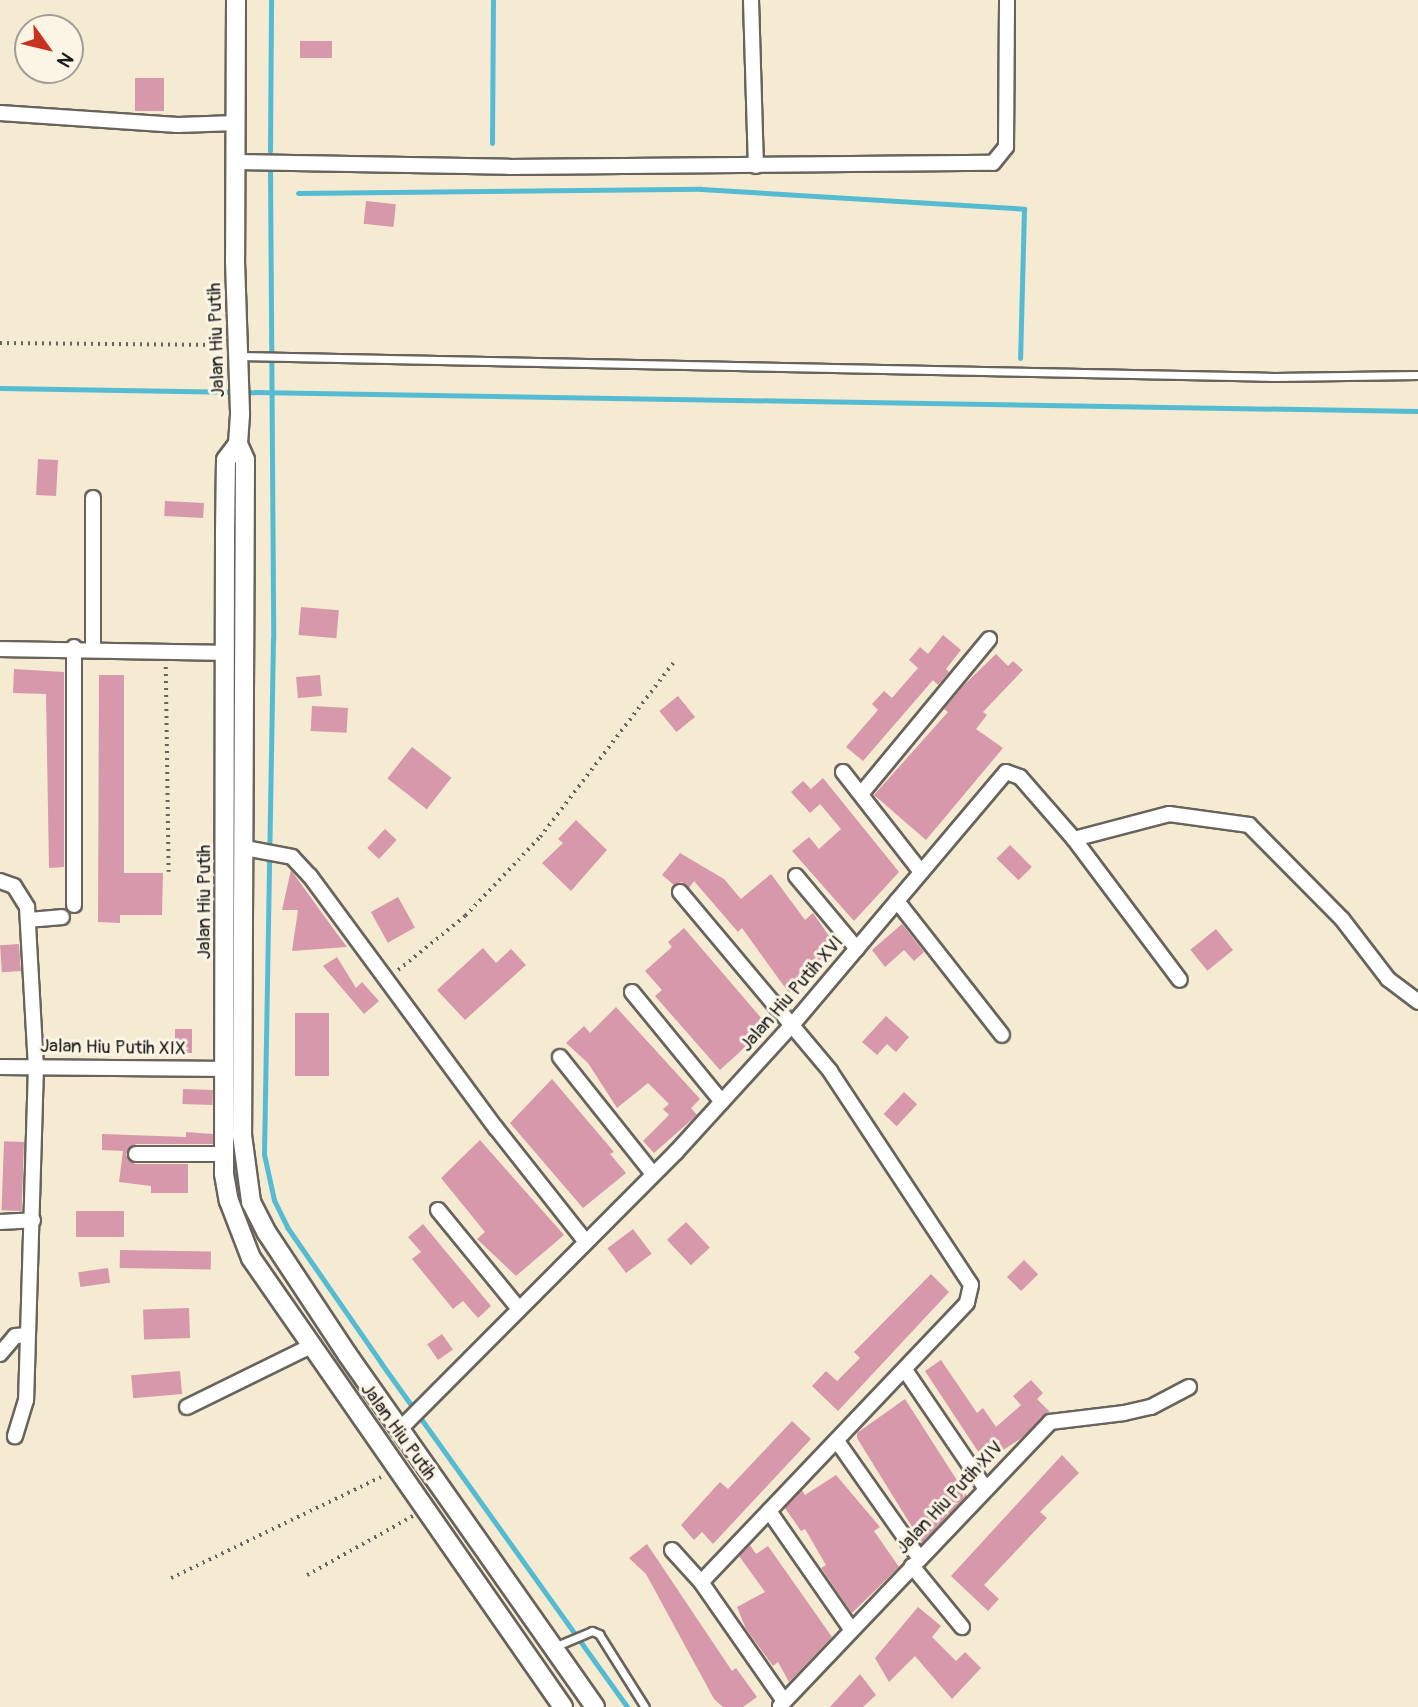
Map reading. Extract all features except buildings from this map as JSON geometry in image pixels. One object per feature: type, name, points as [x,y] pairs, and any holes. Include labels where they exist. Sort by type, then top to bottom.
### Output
[{"type":"street","name":"Jalan Hiu Putih","points":[[236,0],[240,411],[238,444],[245,460],[245,967],[242,1135],[251,1202],[267,1233],[347,1354],[402,1427],[595,1707]]},
{"type":"street","points":[[751,0],[756,166]]},
{"type":"street","points":[[236,162],[756,166],[993,163],[1006,147],[1007,0]]},
{"type":"street","points":[[0,113],[177,125],[237,123]]},
{"type":"street","name":"Jalan Hiu Putih","points":[[238,444],[226,460],[225,1154],[229,1201],[238,1232],[311,1346],[427,1508],[562,1707]]},
{"type":"street","points":[[93,498],[93,648]]},
{"type":"street","points":[[861,794],[989,639]]},
{"type":"street","points":[[0,649],[74,647],[225,653]]},
{"type":"street","points":[[74,647],[75,905]]},
{"type":"street","points":[[843,772],[921,872]]},
{"type":"street","name":"Jalan Hiu Putih XVI","points":[[402,1427],[722,1102],[793,1024],[1006,772],[1020,777],[1074,839],[1180,980]]},
{"type":"street","points":[[1074,839],[1170,814],[1249,825],[1342,919],[1388,979],[1418,1002]]},
{"type":"street","points":[[245,848],[292,858],[389,978],[496,1128],[586,1242]]},
{"type":"street","points":[[796,876],[857,949]]},
{"type":"street","points":[[0,881],[7,881],[23,894],[28,920],[36,1066],[26,1400],[15,1436]]},
{"type":"street","points":[[680,892],[830,1071],[971,1285],[967,1304],[701,1582]]},
{"type":"street","points":[[897,901],[1002,1035]]},
{"type":"street","points":[[28,920],[62,916]]},
{"type":"street","points":[[226,966],[245,967]]},
{"type":"street","points":[[632,992],[722,1102]]},
{"type":"street","points":[[559,1057],[653,1174]]},
{"type":"street","name":"Jalan Hiu Putih XIX","points":[[0,1067],[225,1069]]},
{"type":"street","points":[[136,1154],[225,1154]]},
{"type":"street","points":[[438,1210],[519,1309]]},
{"type":"street","points":[[0,1222],[33,1220]]},
{"type":"street","points":[[0,1354],[15,1336],[29,1335]]},
{"type":"street","points":[[187,1407],[311,1346]]},
{"type":"street","points":[[326,1367],[347,1354]]},
{"type":"street","points":[[905,1370],[986,1489]]},
{"type":"street","name":"Jalan Hiu Putih XIV","points":[[782,1704],[1049,1422],[1124,1413],[1150,1407],[1189,1387]]},
{"type":"street","points":[[837,1441],[916,1563],[962,1627]]},
{"type":"street","points":[[769,1511],[851,1629]]},
{"type":"street","points":[[672,1550],[701,1582],[782,1704]]},
{"type":"lane","points":[[238,354],[1274,377],[1418,375]]},
{"type":"lane","points":[[554,1647],[592,1631],[599,1634],[645,1707]]},
{"type":"path","points":[[0,343],[238,354]]},
{"type":"path","points":[[166,650],[169,872]]},
{"type":"path","points":[[389,978],[465,916],[540,837],[673,663]]},
{"type":"path","points":[[171,1578],[399,1468]]},
{"type":"path","points":[[307,1575],[427,1508]]},
{"type":"waterway","points":[[270,151],[271,0]]},
{"type":"waterway","points":[[492,143],[493,0]]},
{"type":"waterway","points":[[270,170],[273,639],[264,1154],[274,1200],[287,1227],[381,1363],[627,1707]]},
{"type":"waterway","points":[[298,193],[701,189],[1024,209],[1020,358]]},
{"type":"waterway","points":[[0,388],[1418,411]]},
{"type":"waterway","points":[[233,693],[234,458]]},
{"type":"waterway","points":[[233,1130],[234,1183]]},
{"type":"waterway","points":[[381,1429],[395,1450]]}]
